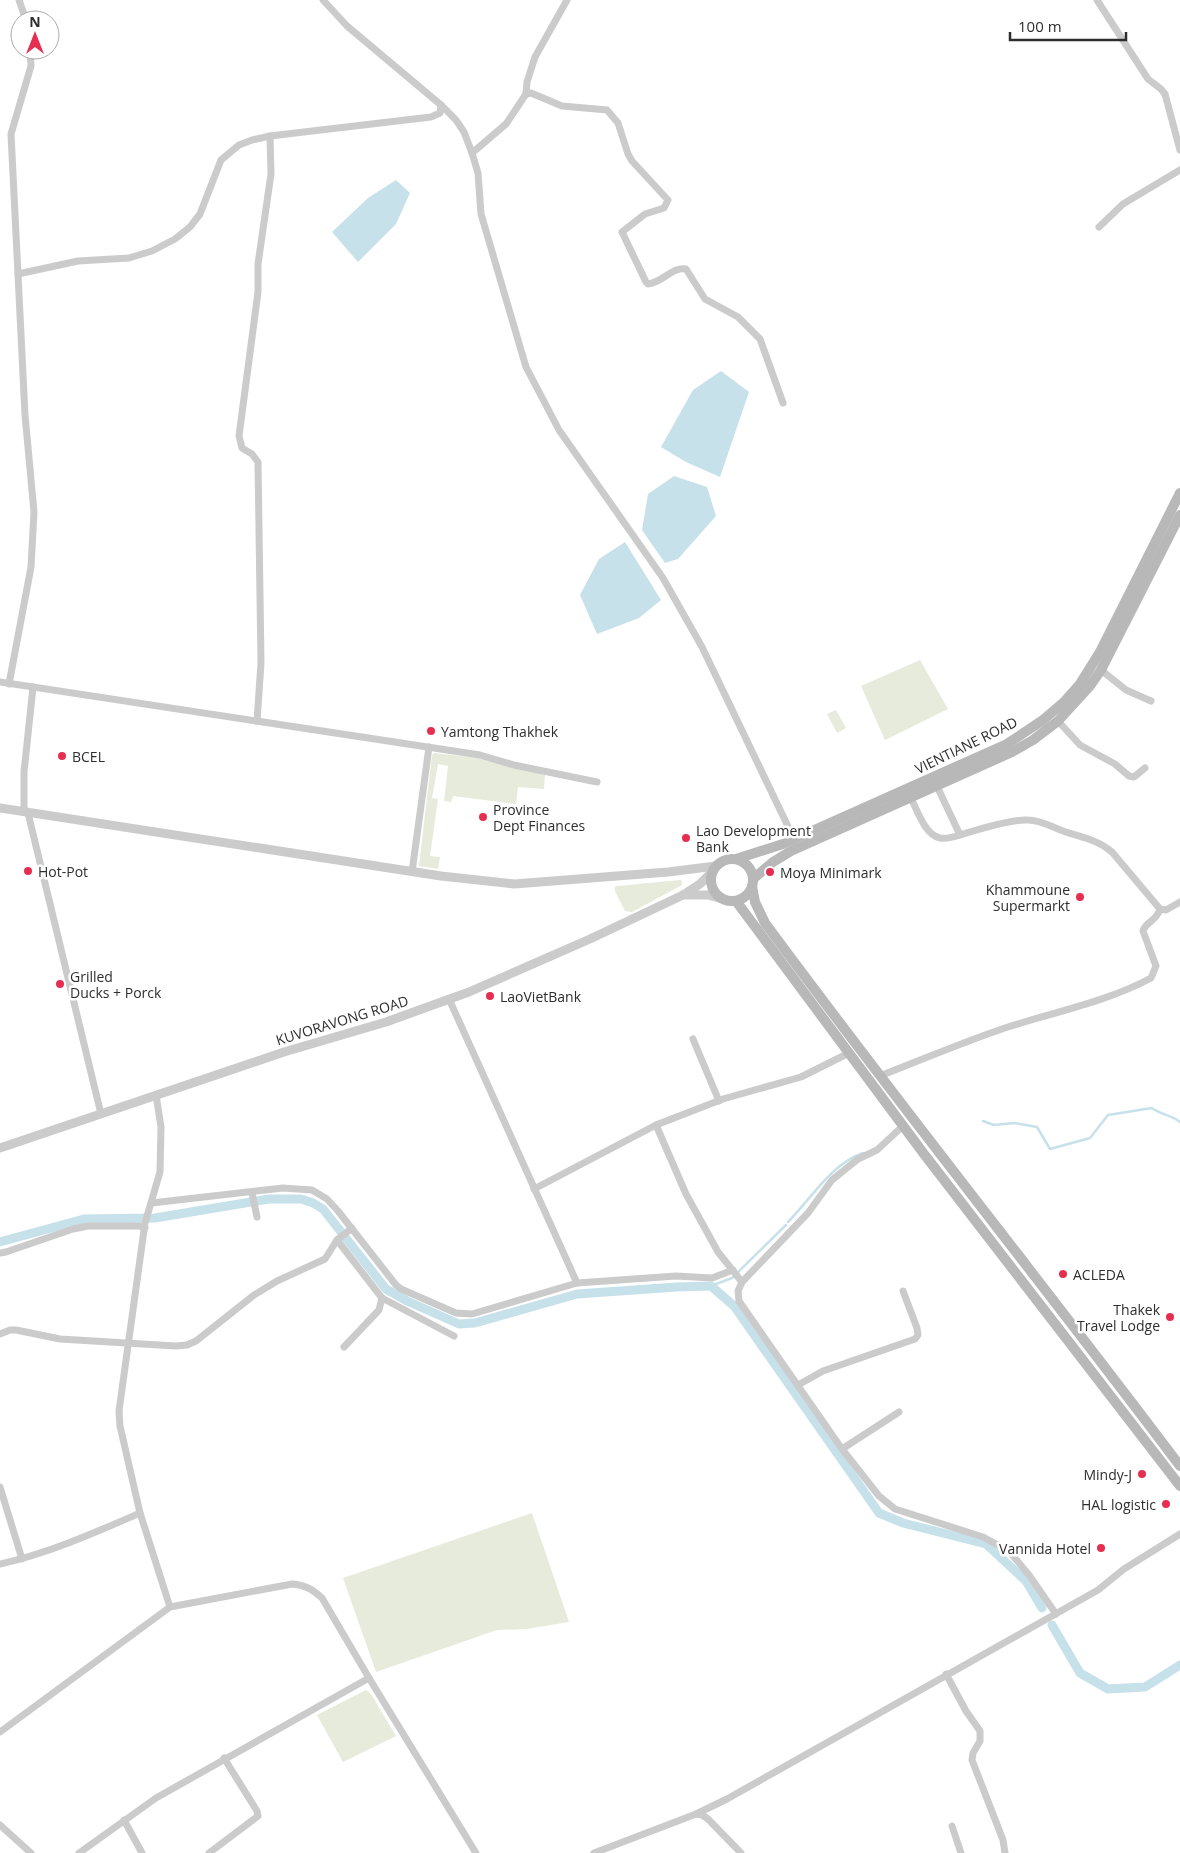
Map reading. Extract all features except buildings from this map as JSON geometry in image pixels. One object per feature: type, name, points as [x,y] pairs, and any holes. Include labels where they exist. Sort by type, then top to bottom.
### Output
[{"type":"main road","name":"VIENTIANE ROAD","points":[[736,859],[763,852],[935,781],[1006,744],[1043,720],[1080,684],[1100,652],[1180,493]]},
{"type":"main road","points":[[1180,515],[1101,670],[1080,698],[1058,721],[1033,740],[1012,752],[935,781],[911,798],[791,851],[773,862],[753,882],[746,896],[736,901],[719,898],[712,889],[710,878],[714,869],[728,859],[736,859],[748,866],[753,882],[755,902],[765,923],[880,1076],[1076,1327],[1180,1466]]},
{"type":"main road","points":[[736,901],[849,1053],[1180,1486]]},
{"type":"street","points":[[323,0],[348,26],[441,105],[460,125],[478,173],[480,211],[526,368],[559,430],[663,578],[702,647],[794,839]]},
{"type":"street","points":[[472,153],[506,124],[526,94],[526,82],[535,57],[567,0]]},
{"type":"street","points":[[1097,0],[1148,79],[1161,88],[1165,94],[1180,150]]},
{"type":"street","points":[[9,684],[32,567],[34,512],[25,415],[11,134],[31,66],[31,60]]},
{"type":"street","points":[[526,94],[531,94],[562,106],[607,110],[615,117],[632,161],[668,200],[664,208],[646,214],[622,232],[646,282],[654,284],[680,268],[686,269],[705,299],[738,317],[760,339],[783,403]]},
{"type":"street","points":[[18,274],[78,261],[129,258],[152,251],[175,239],[190,227],[200,214],[221,160],[239,145],[270,136],[430,117],[440,113],[441,105]]},
{"type":"street","points":[[257,721],[261,663],[258,462],[254,455],[242,448],[239,436],[258,292],[258,264],[271,174],[270,136]]},
{"type":"street","points":[[1099,227],[1123,204],[1180,170]]},
{"type":"street","points":[[1101,670],[1126,690],[1151,701]]},
{"type":"street","points":[[0,682],[480,755],[514,765],[597,782]]},
{"type":"street","points":[[33,688],[24,772],[26,812],[101,1114]]},
{"type":"street","points":[[1058,721],[1080,745],[1115,764],[1129,776],[1134,777],[1145,768]]},
{"type":"street","points":[[412,872],[429,747]]},
{"type":"street","points":[[935,781],[960,835]]},
{"type":"street","points":[[911,798],[922,820],[933,836],[942,839],[1027,820],[1042,822],[1103,844],[1160,909],[1166,910],[1180,902]]},
{"type":"street","points":[[0,808],[412,872],[506,884],[714,869]]},
{"type":"street","points":[[683,895],[700,884],[714,869]]},
{"type":"street","points":[[683,895],[708,894],[719,898]]},
{"type":"street","name":"KUVORAVONG ROAD","points":[[0,1148],[284,1052],[386,1022],[469,992],[590,939],[683,895]]},
{"type":"street","points":[[880,1076],[1003,1029],[1063,1011],[1138,985],[1151,978],[1156,966],[1144,931],[1146,925],[1156,919],[1160,909]]},
{"type":"street","points":[[449,999],[577,1283]]},
{"type":"street","points":[[693,1039],[719,1100]]},
{"type":"street","points":[[534,1189],[656,1125],[719,1100],[801,1077],[849,1053]]},
{"type":"street","points":[[156,1095],[162,1142],[160,1172],[145,1225],[120,1391],[120,1426],[140,1513],[170,1608]]},
{"type":"street","points":[[656,1125],[686,1194],[718,1252],[742,1282]]},
{"type":"street","points":[[904,1125],[878,1150],[858,1159],[832,1180],[808,1213],[742,1282],[738,1291],[739,1301],[842,1449],[879,1496],[894,1508],[984,1537],[1009,1551],[1056,1614]]},
{"type":"street","points":[[152,1203],[283,1188],[312,1190],[327,1199],[396,1285],[401,1289],[456,1313],[472,1314],[577,1283],[676,1276],[712,1278],[733,1270]]},
{"type":"street","points":[[252,1193],[257,1217]]},
{"type":"street","points":[[0,1253],[88,1226],[145,1225]]},
{"type":"street","points":[[0,1334],[16,1330],[60,1339],[128,1344],[187,1345],[196,1341],[254,1295],[276,1281],[325,1259],[337,1240],[352,1228]]},
{"type":"street","points":[[337,1240],[382,1298],[454,1336]]},
{"type":"street","points":[[798,1385],[823,1371],[915,1339],[918,1335],[917,1328],[904,1291]]},
{"type":"street","points":[[344,1347],[379,1310],[382,1298]]},
{"type":"street","points":[[842,1449],[899,1412]]},
{"type":"street","points":[[0,1487],[22,1559]]},
{"type":"street","points":[[0,1564],[62,1546],[140,1513]]},
{"type":"street","points":[[594,1853],[696,1814],[727,1799],[1098,1590],[1124,1569],[1180,1534]]},
{"type":"street","points":[[0,1732],[170,1608],[292,1584],[302,1585],[312,1589],[322,1598],[472,1851]]},
{"type":"street","points":[[946,1674],[966,1711],[980,1731],[980,1741],[973,1753],[972,1760],[1003,1840],[1005,1853]]},
{"type":"street","points":[[79,1853],[156,1798],[369,1678]]},
{"type":"street","points":[[209,1853],[258,1816],[257,1811],[224,1758]]},
{"type":"street","points":[[696,1814],[708,1819],[741,1853]]},
{"type":"street","points":[[124,1820],[142,1853]]},
{"type":"street","points":[[0,1825],[31,1853]]},
{"type":"street","points":[[952,1826],[961,1853]]},
{"type":"green space","points":[[920,660],[948,709],[885,740],[861,686]]},
{"type":"green space","points":[[836,710],[846,728],[837,733],[827,714]]},
{"type":"green space","points":[[434,753],[479,758],[545,773],[544,789],[518,787],[516,804],[453,796],[451,802],[444,801],[448,766],[438,764],[432,798],[438,799],[430,856],[440,857],[438,869],[419,866],[432,755]]},
{"type":"green space","points":[[680,880],[682,885],[632,912],[625,911],[615,891],[617,886]]},
{"type":"green space","points":[[532,1513],[569,1622],[527,1629],[497,1630],[376,1672],[343,1578]]},
{"type":"green space","points":[[366,1690],[371,1694],[396,1736],[343,1762],[317,1715]]},
{"type":"water","points":[[396,180],[410,193],[396,224],[358,262],[332,232],[368,198]]},
{"type":"water","points":[[721,371],[749,392],[720,477],[686,462],[661,447],[693,390]]},
{"type":"water","points":[[674,476],[707,487],[716,516],[678,559],[665,563],[642,530],[648,494]]},
{"type":"water","points":[[625,542],[661,600],[639,618],[597,634],[580,595],[599,559]]},
{"type":"waterway","points":[[983,1121],[994,1125],[1015,1123],[1037,1127],[1050,1149],[1090,1138],[1108,1115],[1152,1108],[1180,1122]]},
{"type":"waterway","points":[[788,1222],[831,1174],[841,1165],[863,1153]]},
{"type":"waterway","points":[[0,1242],[84,1219],[155,1218],[269,1199],[301,1199],[323,1209],[386,1289],[407,1301],[459,1324],[475,1323],[577,1294],[711,1286],[734,1306],[879,1513],[903,1523],[986,1544],[1026,1581],[1042,1608]]},
{"type":"waterway","points":[[711,1286],[732,1278],[786,1225]]},
{"type":"waterway","points":[[1052,1625],[1080,1673],[1108,1689],[1145,1687],[1180,1665]]},
{"type":"place","name":"Yamtong Thakhek","points":[[431,731]]},
{"type":"place","name":"BCEL","points":[[62,756]]},
{"type":"place","name":"Province Dept Finances","points":[[483,817]]},
{"type":"place","name":"Lao Development Bank","points":[[686,838]]},
{"type":"place","name":"Hot-Pot","points":[[28,871]]},
{"type":"place","name":"Moya Minimark","points":[[770,872]]},
{"type":"place","name":"Khammoune Supermarkt","points":[[1080,897]]},
{"type":"place","name":"Grilled Ducks + Porck","points":[[60,984]]},
{"type":"place","name":"LaoVietBank","points":[[490,996]]},
{"type":"place","name":"ACLEDA","points":[[1063,1274]]},
{"type":"place","name":"Thakek Travel Lodge","points":[[1170,1317]]},
{"type":"place","name":"Mindy-J","points":[[1142,1474]]},
{"type":"place","name":"HAL logistic","points":[[1166,1504]]},
{"type":"place","name":"Vannida Hotel","points":[[1101,1548]]}]
